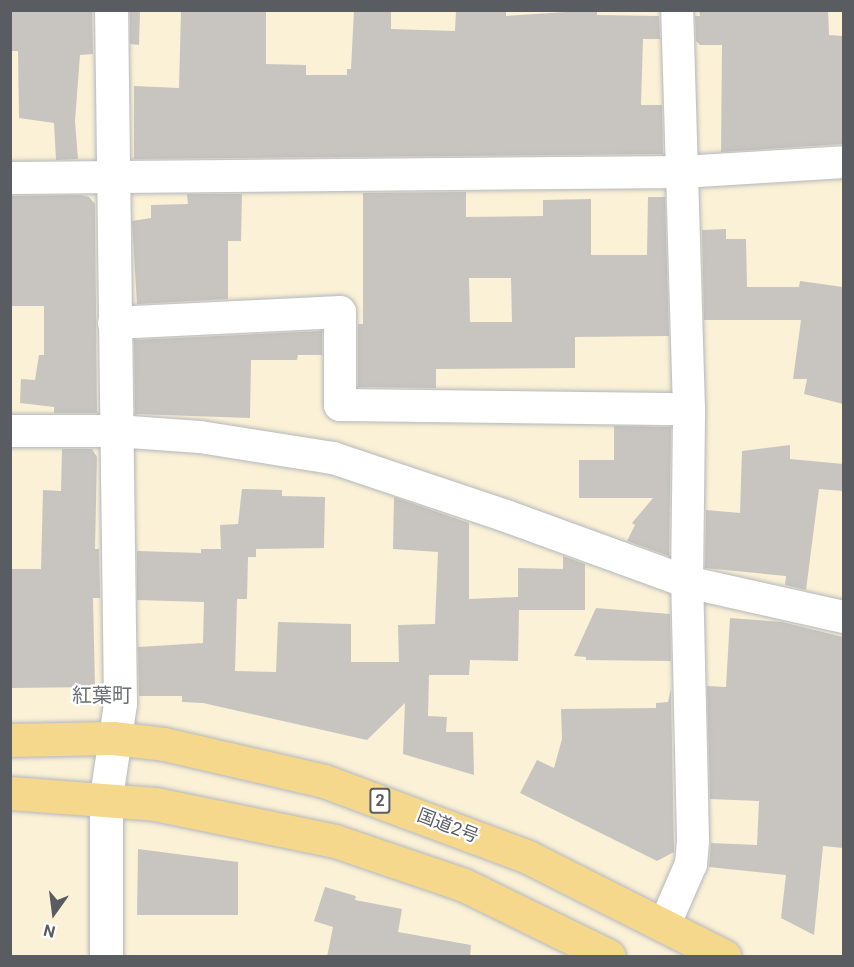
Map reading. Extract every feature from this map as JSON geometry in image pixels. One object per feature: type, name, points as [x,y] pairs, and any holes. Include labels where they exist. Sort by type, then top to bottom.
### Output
[{"type":"highway","name":"国道2号","points":[[10,740],[113,738],[164,744],[324,781],[528,857],[724,957]]},
{"type":"highway","points":[[10,793],[106,797],[248,821],[335,841],[465,885],[609,957]]},
{"type":"street","points":[[106,957],[106,797],[113,738],[120,704],[111,10]]},
{"type":"street","points":[[664,926],[691,864],[693,839],[687,582],[689,408],[677,10]]},
{"type":"street","points":[[10,178],[114,179],[682,172],[843,162]]},
{"type":"street","points":[[114,323],[340,312],[340,405],[689,408]]},
{"type":"street","points":[[10,431],[116,431],[200,437],[333,458],[473,504],[687,582],[843,617]]},
{"type":"shaded area","points":[[11,11],[843,11],[843,956],[11,956]]},
{"type":"building","points":[[10,10],[92,10],[93,54],[80,55],[75,121],[78,159],[56,160],[54,123],[19,118],[18,51],[12,51]]},
{"type":"building","points":[[130,10],[140,10],[139,45],[130,44]]},
{"type":"building","points":[[181,10],[266,10],[266,64],[306,65],[306,75],[347,75],[347,69],[351,69],[354,10],[391,10],[391,29],[455,31],[456,10],[506,10],[506,16],[597,10],[597,15],[659,16],[660,39],[643,39],[641,105],[662,105],[663,154],[134,159],[134,86],[179,88]]},
{"type":"building","points":[[699,10],[828,10],[829,35],[843,36],[843,144],[721,152],[722,45],[700,45],[696,41],[695,16],[700,16]]},
{"type":"building","points":[[466,192],[466,217],[543,216],[543,200],[591,199],[591,255],[647,255],[648,197],[665,197],[669,336],[575,337],[575,368],[436,369],[436,388],[358,387],[358,324],[363,324],[363,193]],"holes":[[[469,278],[511,278],[512,322],[470,322]]]},
{"type":"building","points":[[187,194],[242,194],[241,241],[228,241],[228,299],[137,304],[132,221],[151,218],[151,205],[188,204]]},
{"type":"building","points":[[80,195],[89,197],[95,204],[97,413],[54,413],[54,407],[20,403],[21,379],[35,380],[39,355],[44,355],[44,306],[10,306],[10,196]]},
{"type":"building","points":[[726,229],[726,239],[746,239],[747,287],[799,287],[800,281],[843,287],[843,404],[804,394],[807,379],[793,379],[801,320],[704,320],[702,230]]},
{"type":"building","points":[[322,331],[322,355],[298,355],[297,360],[251,360],[250,418],[135,414],[134,340]]},
{"type":"building","points":[[614,426],[671,427],[669,556],[627,541],[635,525],[632,523],[653,498],[579,498],[579,460],[614,460]]},
{"type":"building","points":[[790,445],[790,459],[843,464],[843,491],[819,489],[806,590],[785,585],[786,576],[705,568],[706,510],[740,513],[742,451]]},
{"type":"building","points":[[62,449],[92,449],[97,457],[95,549],[99,549],[100,598],[93,598],[95,687],[10,688],[10,569],[41,569],[43,490],[61,491]]},
{"type":"building","points":[[242,489],[282,490],[282,496],[325,497],[324,548],[256,549],[256,557],[248,557],[247,599],[237,599],[235,671],[276,672],[278,622],[351,624],[351,662],[399,662],[398,625],[435,624],[438,552],[393,549],[394,497],[469,523],[469,599],[518,597],[518,568],[563,569],[563,556],[585,564],[585,610],[519,610],[518,661],[470,660],[469,675],[429,675],[428,716],[447,717],[446,732],[473,732],[474,775],[403,754],[405,703],[367,740],[203,703],[182,702],[182,696],[139,696],[138,647],[203,643],[204,602],[137,600],[137,551],[201,553],[201,549],[221,549],[220,525],[238,524]]},
{"type":"building","points":[[596,608],[670,614],[671,661],[586,660],[586,657],[574,656]]},
{"type":"building","points":[[730,618],[782,622],[843,637],[843,848],[823,846],[814,935],[781,918],[786,875],[709,867],[711,843],[757,845],[759,801],[710,799],[707,686],[726,687]]},
{"type":"building","points":[[671,689],[674,852],[657,861],[520,793],[537,760],[554,768],[562,739],[561,709],[656,708],[656,703],[668,702]]},
{"type":"building","points":[[138,849],[238,862],[238,915],[137,915]]},
{"type":"building","points":[[325,887],[356,896],[355,900],[402,909],[398,932],[471,945],[470,957],[327,957],[333,927],[314,921]]},
{"type":"district","name":"紅葉町","points":[[102,695]]}]
